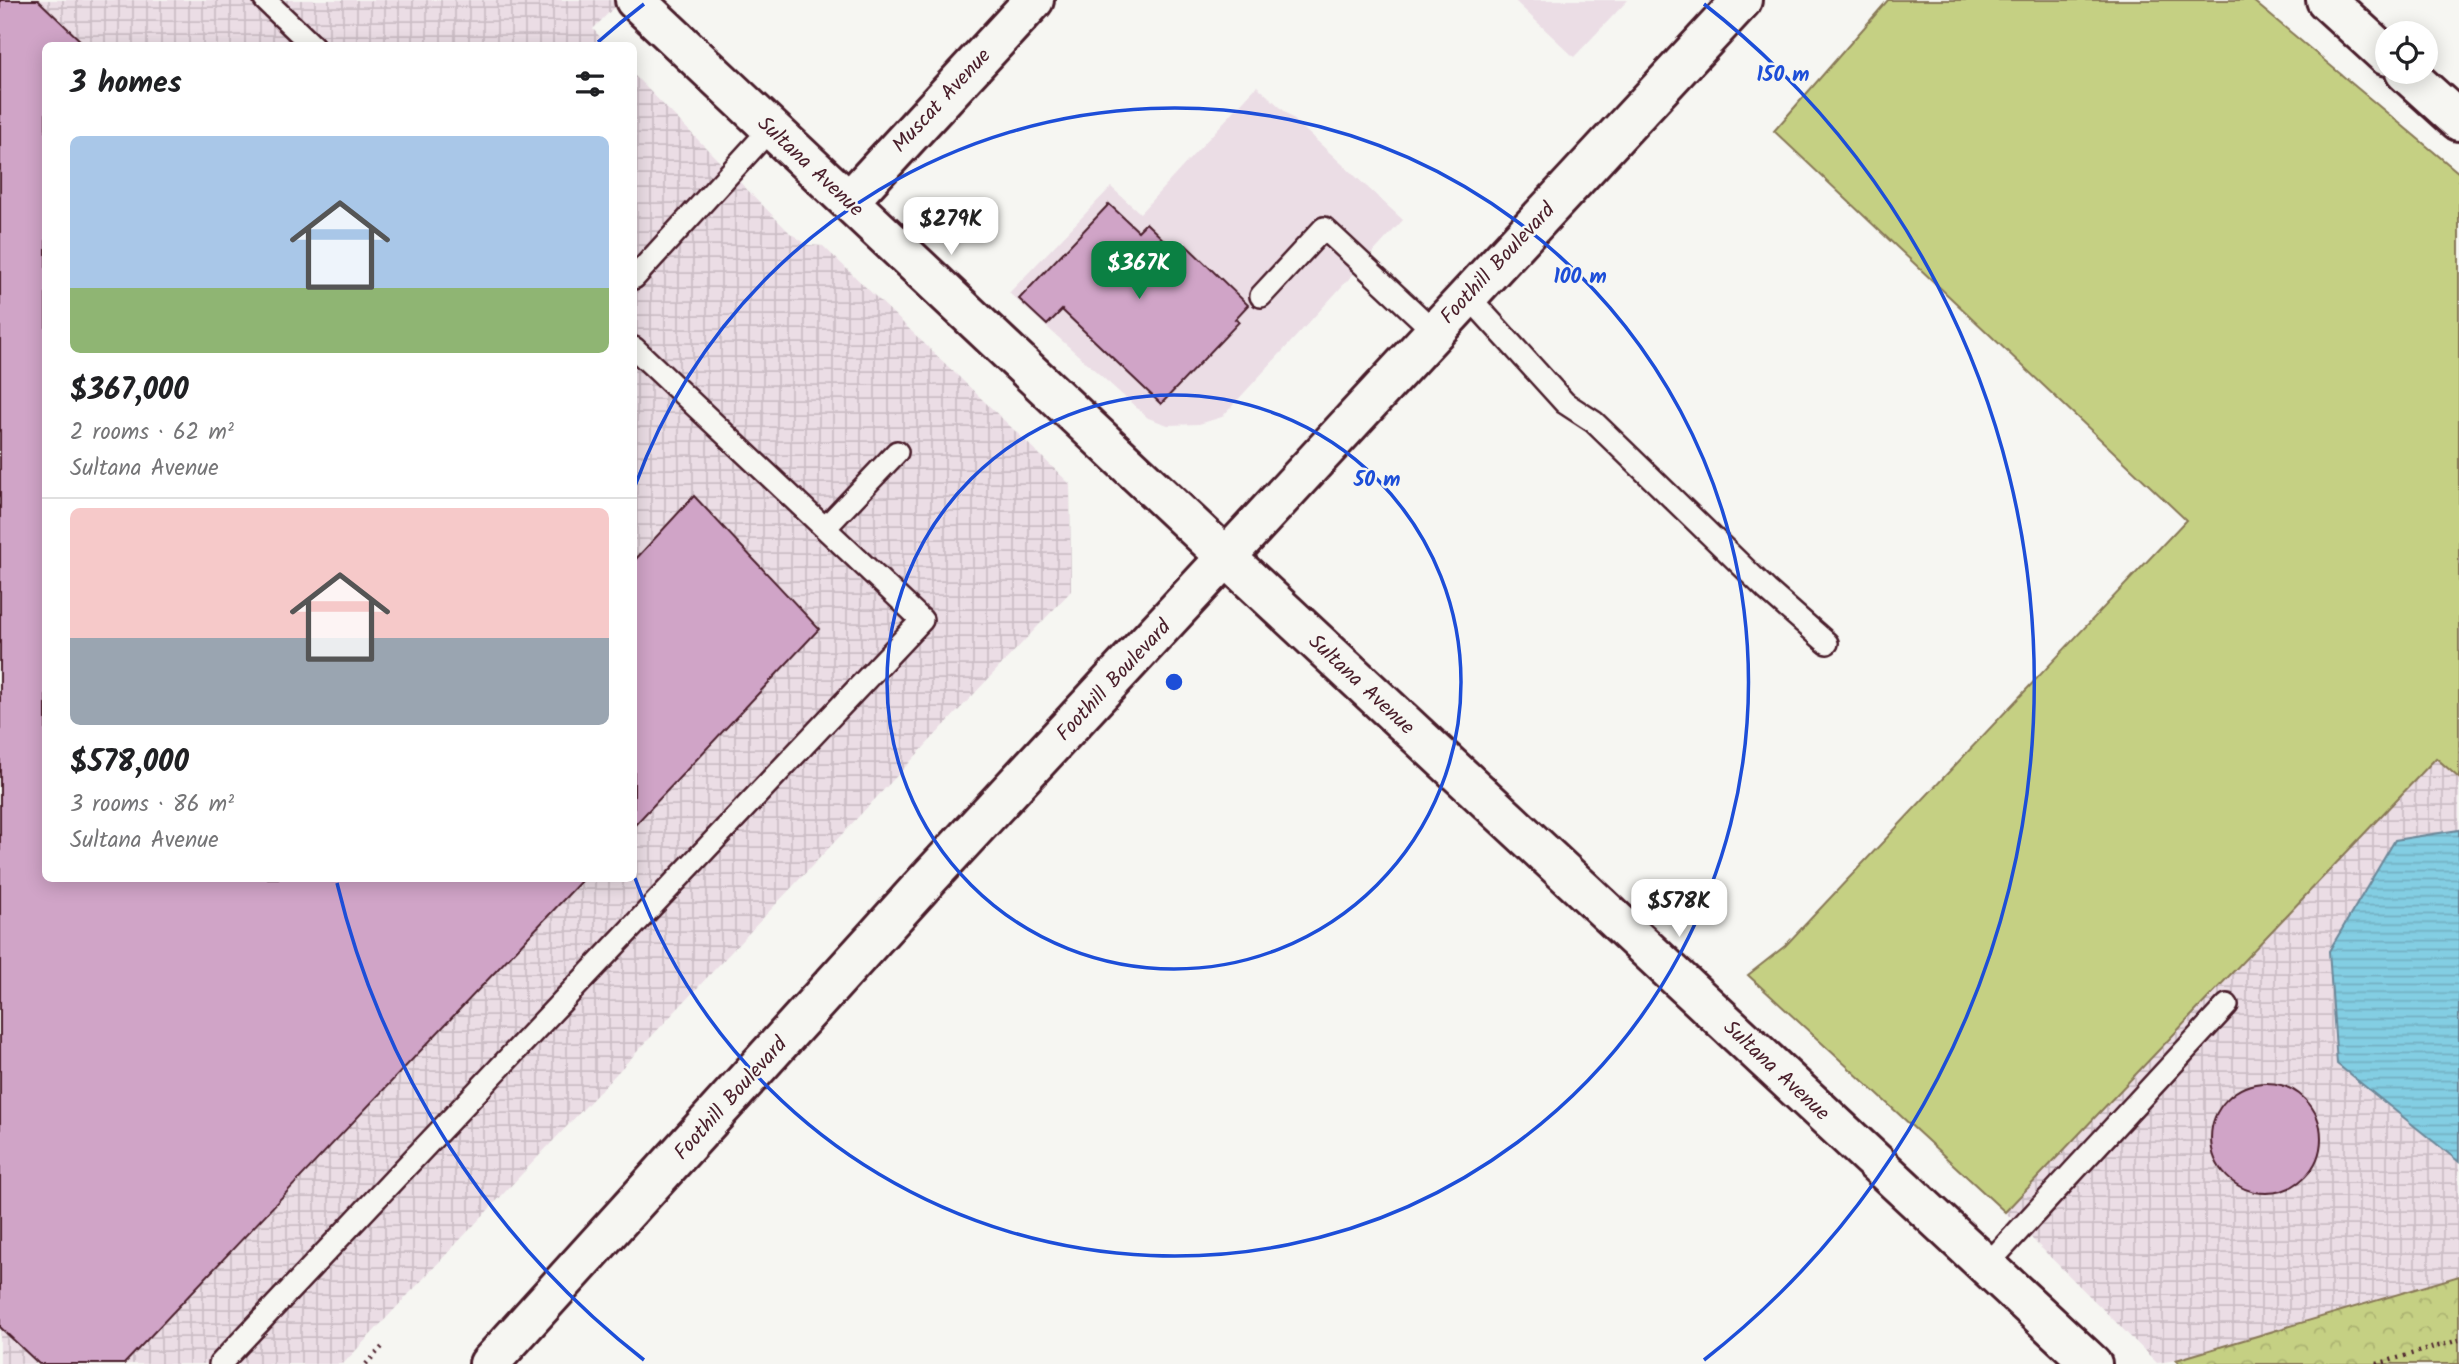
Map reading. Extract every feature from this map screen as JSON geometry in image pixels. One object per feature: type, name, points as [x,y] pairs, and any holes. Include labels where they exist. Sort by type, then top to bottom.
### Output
[{"type":"street","name":"Sultana Avenue","points":[[635,0],[1226,557],[2092,1364]]},
{"type":"street","name":"Muscat Avenue","points":[[849,201],[1034,0]]},
{"type":"street","name":"Foothill Boulevard","points":[[489,1364],[928,879],[1742,0]]},
{"type":"street","points":[[2326,0],[2375,45]]},
{"type":"street","points":[[2417,84],[2459,121]]},
{"type":"lane","points":[[265,0],[309,42]]},
{"type":"lane","points":[[637,275],[771,128]]},
{"type":"lane","points":[[1261,296],[1324,228],[1434,331]]},
{"type":"lane","points":[[1468,295],[1565,403],[1594,422],[1767,590],[1827,643]]},
{"type":"lane","points":[[220,1364],[922,620],[637,351]]},
{"type":"lane","points":[[826,527],[897,452]]},
{"type":"lane","points":[[1986,1266],[2227,1005]]},
{"type":"path","points":[[2377,1364],[2459,1340]]},
{"type":"path","points":[[366,1364],[384,1345]]},
{"type":"shaded area","points":[[0,0],[621,0],[593,29],[604,42],[42,42],[42,882],[637,882],[637,78],[790,233],[808,245],[823,246],[1070,484],[1071,591],[343,1364],[0,1364]]},
{"type":"shaded area","points":[[1514,0],[1628,0],[1574,57]]},
{"type":"shaded area","points":[[1257,86],[1403,220],[1222,417],[1199,424],[1168,425],[1148,418],[1009,293],[1111,187],[1140,213]]},
{"type":"shaded area","points":[[2436,757],[2459,778],[2459,1276],[2176,1360],[2157,1363],[2005,1212]]},
{"type":"green space","points":[[1888,0],[2252,0],[2459,173],[2459,778],[2436,758],[2005,1212],[1748,975],[1785,946],[2186,520],[1774,131]]},
{"type":"green space","points":[[2459,1276],[2459,1364],[2180,1364],[2176,1360]]},
{"type":"water","points":[[2459,830],[2459,1162],[2337,1064],[2329,951],[2395,840]]},
{"type":"building","points":[[0,0],[38,0],[82,42],[42,42],[42,882],[580,882],[124,1364],[39,1364],[0,1327]]},
{"type":"building","points":[[1109,204],[1138,231],[1146,223],[1172,248],[1186,245],[1248,305],[1235,319],[1239,322],[1161,404],[1062,310],[1047,325],[1019,299]]},
{"type":"building","points":[[694,496],[819,629],[637,823],[637,558]]},
{"type":"building","points":[[2266,1083],[2287,1087],[2305,1099],[2317,1117],[2321,1138],[2317,1159],[2305,1177],[2287,1189],[2266,1193],[2245,1189],[2227,1177],[2215,1159],[2211,1138],[2215,1117],[2227,1099],[2245,1087]]}]
